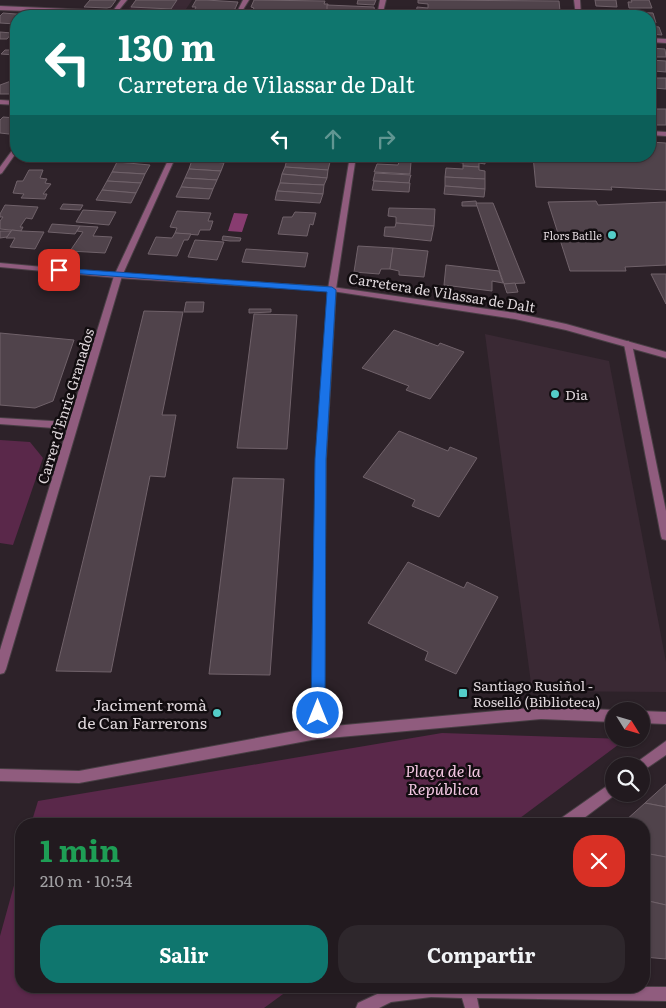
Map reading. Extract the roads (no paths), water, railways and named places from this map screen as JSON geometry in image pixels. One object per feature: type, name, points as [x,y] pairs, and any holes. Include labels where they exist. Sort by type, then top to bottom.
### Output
[{"type":"street","points":[[116,10],[124,0]]},
{"type":"street","points":[[0,8],[38,10]]},
{"type":"street","points":[[0,172],[10,158]]},
{"type":"street","name":"Carrer d'Enric Granados","points":[[0,669],[118,276],[170,162]]},
{"type":"street","points":[[318,733],[321,459],[332,290],[352,162]]},
{"type":"street","name":"Carretera de Vilassar de Dalt","points":[[0,265],[118,276],[332,290],[515,316],[666,355]]},
{"type":"street","points":[[628,344],[666,536]]},
{"type":"street","points":[[0,421],[74,426]]},
{"type":"street","points":[[0,776],[79,777],[318,733],[541,713],[605,716]]},
{"type":"street","points":[[650,717],[666,718]]},
{"type":"street","points":[[650,759],[666,747]]},
{"type":"street","points":[[573,818],[605,794]]},
{"type":"street","points":[[363,1008],[390,995],[406,993]]},
{"type":"street","points":[[468,993],[472,1008]]},
{"type":"street","points":[[633,993],[666,994]]},
{"type":"place","name":"Flors Batlle","points":[[612,235]]},
{"type":"place","name":"Dia","points":[[555,394]]},
{"type":"place","name":"Santiago Rusiñol - Roselló (Biblioteca)","points":[[463,693]]},
{"type":"place","name":"Jaciment romà de Can Farrerons","points":[[217,713]]},
{"type":"park label","name":"Plaça de la República","points":[[443,779]]}]
